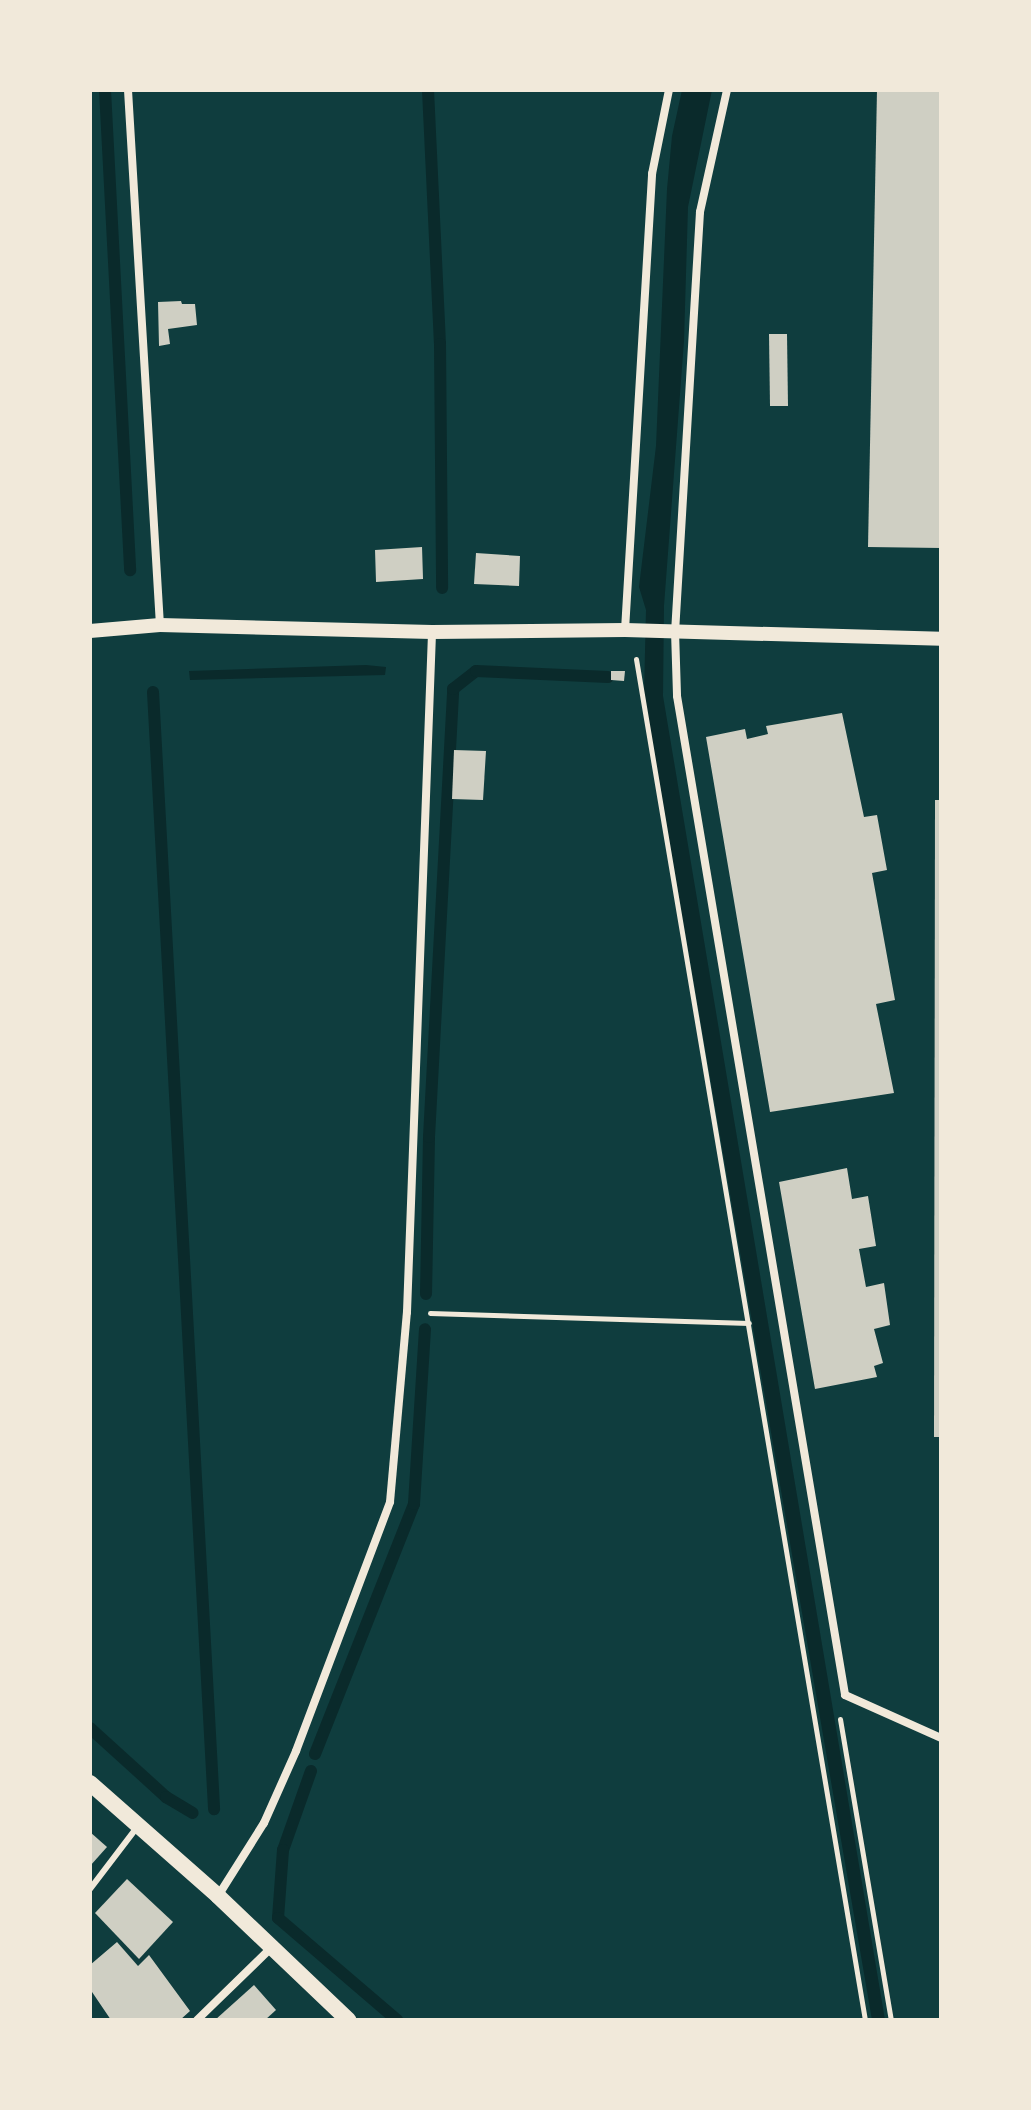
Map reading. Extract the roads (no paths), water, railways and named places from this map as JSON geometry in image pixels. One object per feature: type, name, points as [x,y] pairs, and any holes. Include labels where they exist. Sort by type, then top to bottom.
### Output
[{"type":"main road","points":[[90,1783],[218,1896],[348,2020]]},
{"type":"street","points":[[128,90],[160,625]]},
{"type":"street","points":[[630,630],[652,174],[669,90]]},
{"type":"street","points":[[727,90],[700,212],[675,631],[677,696],[845,1695],[941,1738]]},
{"type":"street","points":[[90,631],[160,625],[432,632],[630,630],[941,639]]},
{"type":"street","points":[[218,1896],[264,1823],[296,1751],[390,1502],[407,1312],[432,632]]},
{"type":"street","points":[[197,2020],[271,1948]]},
{"type":"lane","points":[[90,1889],[138,1826]]},
{"type":"water","points":[[682,90],[712,90],[688,207],[684,341],[664,606],[663,696],[885,2020],[872,2020],[644,693],[646,610],[639,587],[656,446],[667,189],[672,136]]},
{"type":"water","points":[[366,665],[386,667],[385,675],[190,680],[189,671]]},
{"type":"waterway","points":[[105,90],[130,570]]},
{"type":"waterway","points":[[428,90],[440,344],[442,588]]},
{"type":"waterway","points":[[426,1294],[429,1137],[453,689],[476,671],[608,677]]},
{"type":"waterway","points":[[153,692],[214,1809]]},
{"type":"waterway","points":[[315,1754],[414,1504],[425,1329]]},
{"type":"waterway","points":[[90,1728],[166,1797],[193,1813]]},
{"type":"waterway","points":[[311,1771],[283,1850],[278,1918],[397,2020]]}]
